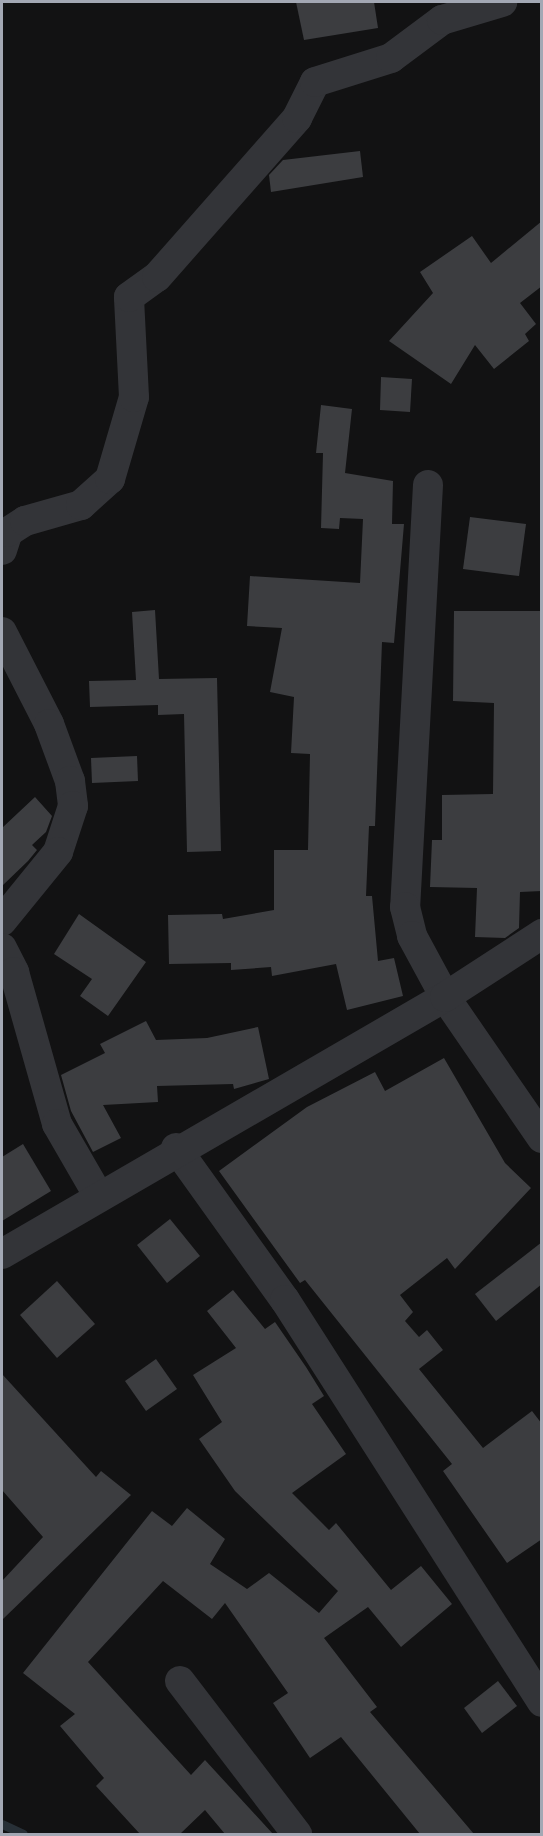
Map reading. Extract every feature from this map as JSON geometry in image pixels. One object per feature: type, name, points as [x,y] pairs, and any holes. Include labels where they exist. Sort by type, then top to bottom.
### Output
[{"type":"street","points":[[2,550],[8,532],[25,521],[81,505],[110,479],[134,397],[129,297],[157,277],[297,118],[315,82],[391,58],[442,20],[502,2]]},
{"type":"street","points":[[428,485],[405,907],[412,936],[445,997],[542,1138]]},
{"type":"street","points":[[2,633],[49,724],[70,781],[73,806],[58,852],[2,921]]},
{"type":"street","points":[[2,1254],[176,1148],[445,997],[542,934]]},
{"type":"street","points":[[2,948],[14,972],[57,1124],[98,1195]]},
{"type":"street","points":[[176,1148],[285,1300],[542,1702]]},
{"type":"street","points":[[180,1681],[297,1834]]},
{"type":"building","points":[[296,2],[374,2],[378,28],[304,40]]},
{"type":"building","points":[[360,151],[363,177],[271,192],[269,175],[283,160]]},
{"type":"building","points":[[542,221],[542,286],[520,303],[536,324],[525,334],[529,341],[494,369],[475,345],[451,384],[389,341],[433,293],[420,272],[472,236],[491,263]]},
{"type":"building","points":[[381,377],[412,379],[410,412],[380,410]]},
{"type":"building","points":[[321,405],[352,409],[345,473],[393,481],[392,524],[404,524],[394,643],[382,642],[375,826],[369,826],[366,896],[372,896],[378,961],[394,958],[403,996],[347,1010],[336,964],[272,976],[271,967],[231,970],[231,963],[169,964],[168,915],[222,914],[223,919],[274,910],[274,850],[308,850],[310,754],[291,753],[294,697],[270,692],[282,628],[247,626],[250,576],[360,583],[363,519],[340,518],[339,529],[321,528],[323,453],[316,453]]},
{"type":"building","points":[[470,517],[526,524],[519,576],[463,569]]},
{"type":"building","points":[[155,610],[159,679],[217,678],[221,851],[187,852],[184,714],[158,715],[158,705],[90,707],[89,681],[136,680],[132,612]]},
{"type":"building","points":[[454,611],[542,611],[542,891],[520,892],[519,928],[505,938],[475,937],[477,888],[430,887],[432,840],[442,840],[442,795],[493,794],[494,703],[453,701]]},
{"type":"building","points":[[137,756],[138,781],[92,783],[91,758]]},
{"type":"building","points":[[35,797],[52,816],[46,832],[32,845],[37,850],[2,886],[2,828]]},
{"type":"building","points":[[79,914],[146,962],[108,1016],[80,996],[92,979],[54,954]]},
{"type":"building","points":[[146,1021],[156,1040],[207,1038],[258,1027],[269,1079],[234,1089],[233,1084],[157,1086],[158,1102],[103,1105],[121,1138],[93,1152],[71,1111],[61,1075],[105,1053],[100,1044]]},
{"type":"building","points":[[444,1058],[505,1163],[531,1188],[455,1269],[447,1258],[400,1295],[413,1312],[405,1321],[419,1337],[427,1330],[443,1350],[419,1369],[483,1448],[532,1411],[542,1424],[542,1539],[507,1563],[443,1471],[452,1464],[305,1280],[300,1283],[219,1171],[307,1107],[375,1072],[385,1091]]},
{"type":"building","points":[[23,1144],[51,1191],[2,1221],[2,1157]]},
{"type":"building","points":[[170,1219],[200,1256],[167,1283],[137,1245]]},
{"type":"building","points":[[542,1242],[542,1284],[496,1321],[475,1294]]},
{"type":"building","points":[[57,1281],[95,1324],[57,1358],[20,1315]]},
{"type":"building","points":[[233,1290],[265,1329],[275,1322],[324,1396],[312,1404],[346,1454],[292,1493],[329,1530],[336,1523],[391,1590],[421,1566],[452,1604],[401,1647],[368,1607],[324,1638],[377,1707],[370,1712],[474,1834],[420,1834],[341,1737],[310,1758],[273,1703],[288,1693],[225,1603],[212,1619],[163,1581],[88,1662],[191,1775],[205,1760],[273,1834],[225,1834],[205,1810],[180,1834],[140,1834],[96,1786],[104,1778],[60,1726],[75,1714],[23,1673],[152,1511],[172,1526],[187,1508],[225,1539],[210,1564],[247,1589],[269,1573],[319,1613],[338,1591],[235,1491],[199,1439],[222,1422],[193,1375],[236,1348],[207,1311]]},
{"type":"building","points":[[156,1359],[177,1389],[146,1411],[125,1381]]},
{"type":"building","points":[[2,1374],[96,1477],[101,1471],[131,1495],[2,1620],[2,1581],[43,1537],[2,1490]]},
{"type":"building","points":[[498,1681],[517,1706],[482,1733],[464,1708]]},
{"type":"waterway","points":[[2,1824],[23,1834]]}]
